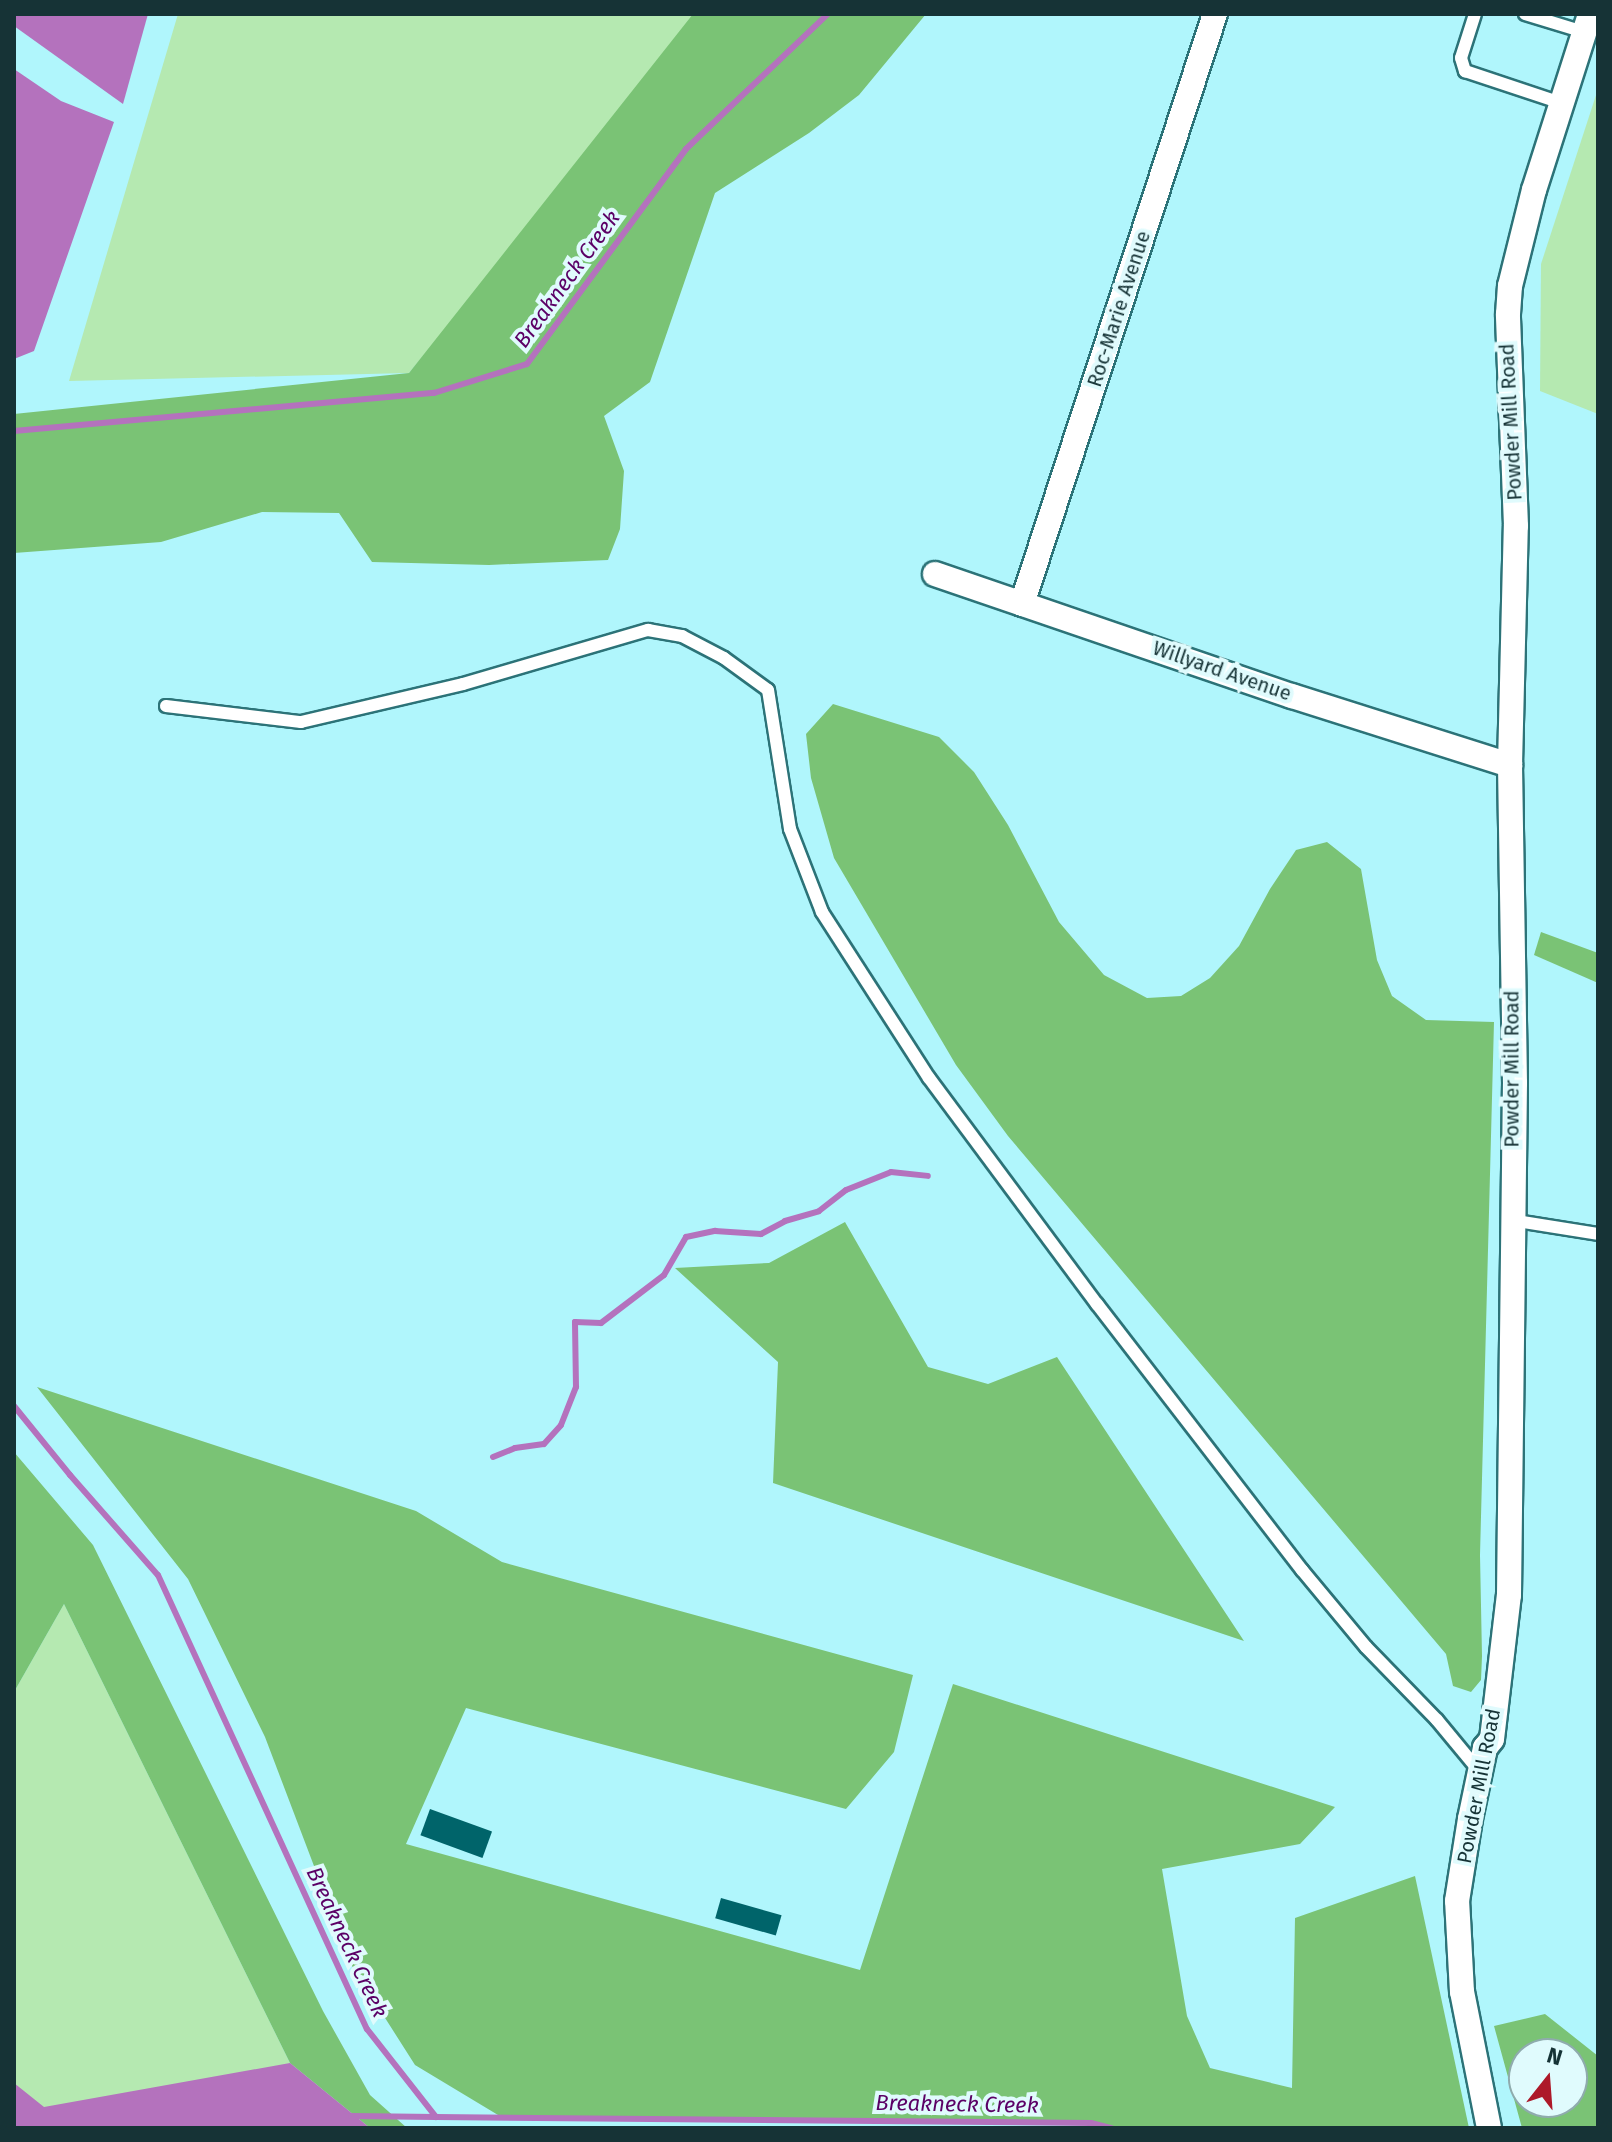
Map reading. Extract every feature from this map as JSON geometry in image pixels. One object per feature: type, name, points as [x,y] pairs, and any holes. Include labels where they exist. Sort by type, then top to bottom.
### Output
[{"type":"street","name":"Roc-Marie Avenue","points":[[1022,604],[1215,14]]},
{"type":"street","name":"Powder Mill Road","points":[[1489,2128],[1469,2037],[1458,1950],[1457,1901],[1485,1748],[1492,1739],[1509,1595],[1515,1083],[1510,765],[1516,526],[1508,314],[1515,260],[1587,23]]},
{"type":"street","name":"Willyard Avenue","points":[[935,574],[1510,765]]},
{"type":"lane","points":[[1475,14],[1461,58],[1465,71],[1561,103]]},
{"type":"lane","points":[[1525,14],[1587,23]]},
{"type":"lane","points":[[166,706],[301,722],[463,684],[648,630],[682,636],[724,658],[768,690],[790,829],[822,912],[929,1078],[1097,1304],[1302,1570],[1366,1647],[1437,1720],[1480,1772]]},
{"type":"lane","points":[[1511,1220],[1598,1234]]},
{"type":"green space","points":[[178,14],[705,14],[409,373],[69,381]]},
{"type":"green space","points":[[693,14],[926,14],[859,95],[809,133],[715,193],[650,382],[604,416],[624,471],[620,529],[608,560],[489,565],[372,562],[339,513],[262,512],[161,542],[14,553],[14,414],[409,373]]},
{"type":"green space","points":[[1598,89],[1598,414],[1540,391],[1541,264]]},
{"type":"green space","points":[[833,704],[939,737],[974,772],[1008,825],[1059,922],[1104,975],[1147,998],[1181,996],[1210,978],[1239,946],[1270,889],[1296,850],[1327,842],[1361,869],[1377,960],[1392,996],[1426,1020],[1494,1022],[1480,1555],[1482,1656],[1481,1680],[1471,1692],[1453,1686],[1446,1654],[1008,1136],[956,1065],[834,858],[811,778],[806,734]]},
{"type":"green space","points":[[1541,932],[1598,953],[1598,983],[1534,955]]},
{"type":"green space","points":[[845,1222],[928,1367],[988,1384],[1057,1357],[1244,1641],[773,1483],[778,1362],[675,1268],[769,1263]]},
{"type":"green space","points":[[37,1387],[416,1511],[502,1562],[913,1675],[894,1752],[846,1809],[466,1708],[406,1844],[860,1970],[953,1684],[1335,1807],[1300,1844],[1162,1869],[1187,2016],[1210,2068],[1292,2088],[1295,1918],[1415,1876],[1469,2128],[1111,2128],[1090,2123],[503,2118],[415,2065],[352,1966],[265,1737],[188,1579]]},
{"type":"green space","points":[[14,1452],[93,1545],[323,2011],[370,2095],[407,2128],[370,2128],[290,2063],[64,1604],[14,1692]]},
{"type":"green space","points":[[64,1604],[290,2063],[370,2128],[14,2128],[14,1692]]},
{"type":"green space","points":[[1545,2014],[1575,2038],[1508,2038],[1508,2077],[1494,2026]]},
{"type":"green space","points":[[1588,2048],[1598,2056],[1598,2128],[1522,2128],[1519,2118],[1588,2118]]},
{"type":"shaded area","points":[[14,14],[148,14],[123,104],[14,26]]},
{"type":"shaded area","points":[[14,69],[61,101],[114,122],[34,351],[14,359]]},
{"type":"shaded area","points":[[290,2063],[370,2128],[14,2128],[14,2083],[44,2107]]},
{"type":"building","points":[[430,1809],[492,1832],[482,1858],[420,1835]]},
{"type":"building","points":[[721,1898],[782,1915],[776,1936],[715,1918]]},
{"type":"waterway","name":"Breakneck Creek","points":[[14,431],[434,393],[527,364],[686,149],[828,14]]},
{"type":"waterway","points":[[493,1457],[515,1448],[544,1444],[561,1425],[576,1387],[575,1322],[601,1323],[664,1275],[686,1237],[715,1231],[761,1234],[785,1221],[819,1211],[846,1190],[891,1172],[928,1176]]},
{"type":"waterway","name":"Breakneck Creek","points":[[14,1406],[158,1575],[367,2029],[436,2117],[1091,2123],[1111,2128]]},
{"type":"waterway","points":[[351,2116],[436,2117]]}]
